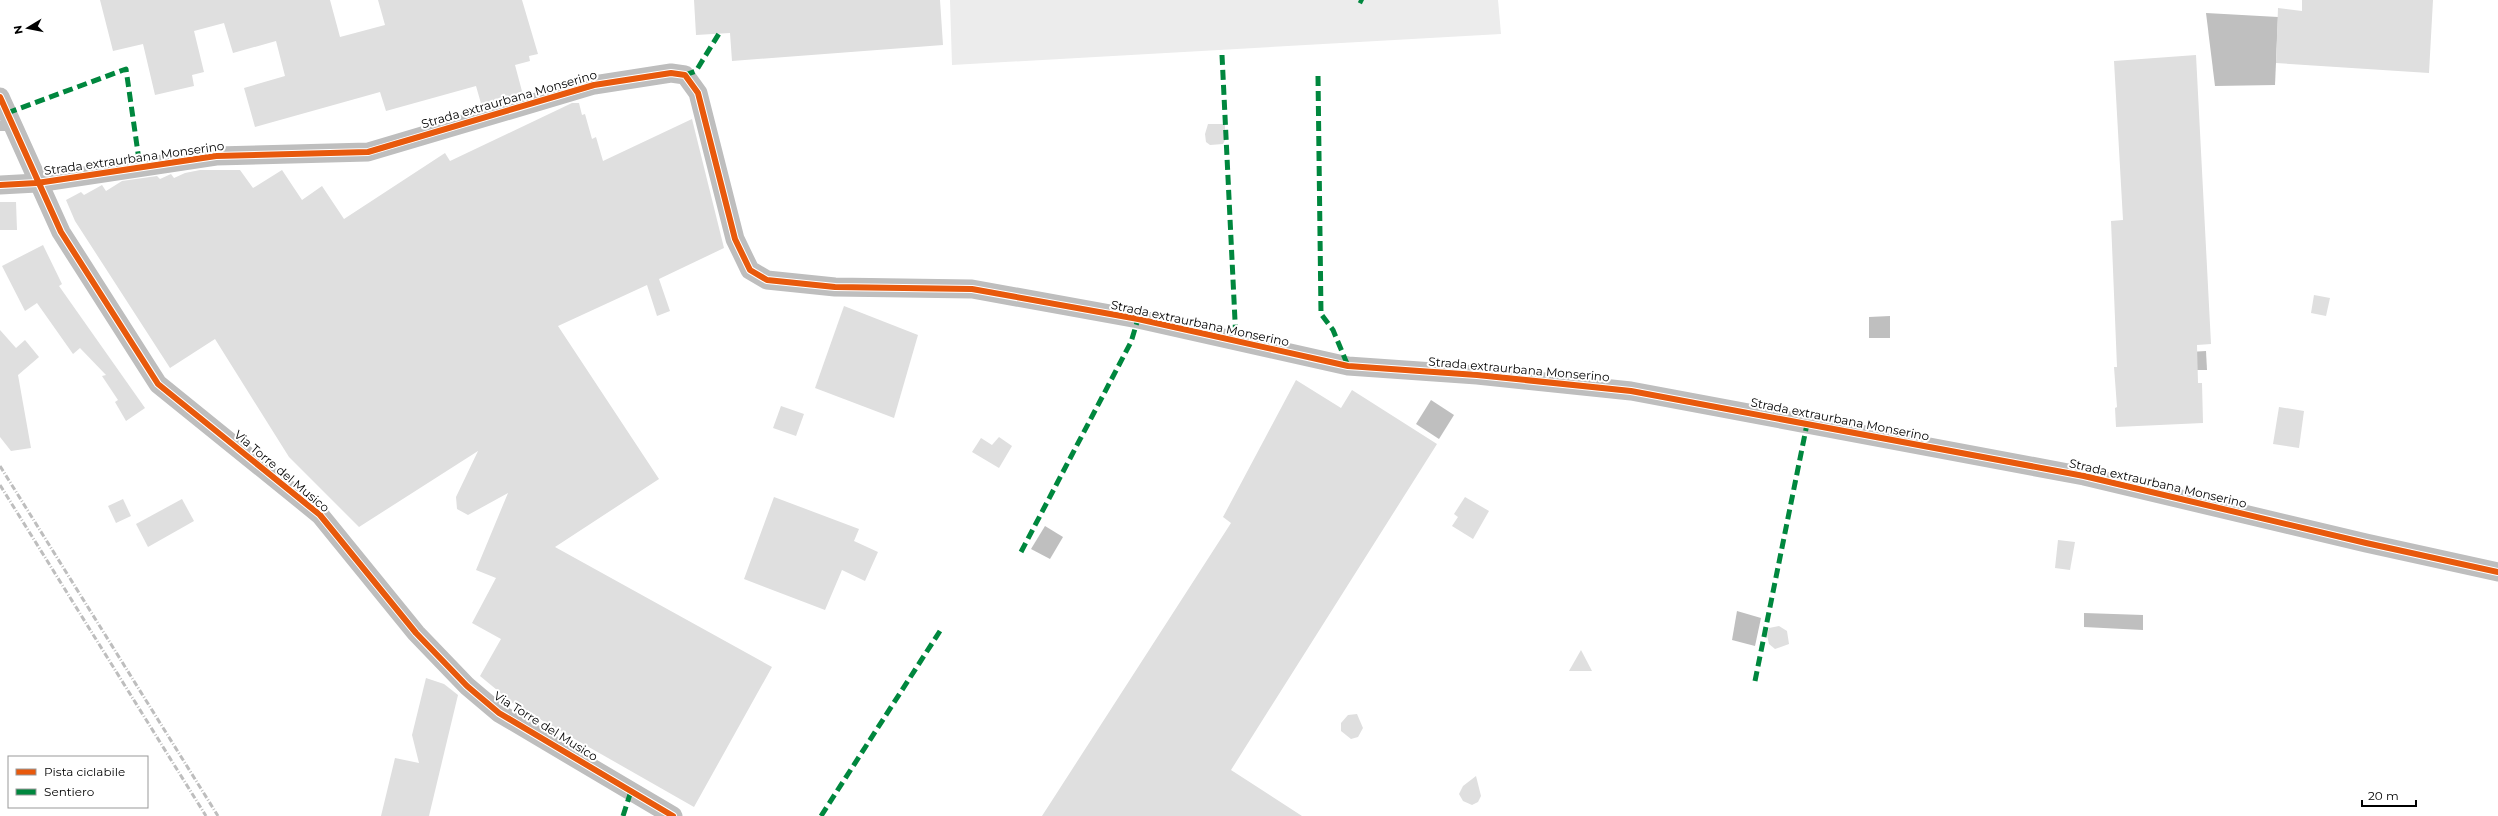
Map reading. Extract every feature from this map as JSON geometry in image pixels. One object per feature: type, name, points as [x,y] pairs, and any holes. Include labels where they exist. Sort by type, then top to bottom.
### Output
[{"type":"street","name":"Strada extraurbana Monserino","points":[[0,185],[37,182],[216,156],[368,152],[594,85],[671,73],[685,75],[698,93],[735,239],[750,270],[767,280],[835,287],[972,289],[1138,319],[1348,366],[1477,375],[1631,391],[2084,476],[2366,543],[2498,572]]},
{"type":"street","name":"Via Torre del Musico","points":[[1,100],[6,126],[37,182],[61,232],[158,384],[320,515],[416,633],[467,686],[499,713],[673,816]]},
{"type":"shaded area","points":[[950,0],[1498,0],[1501,34],[952,65]]},
{"type":"shaded area","points":[[2206,13],[2278,17],[2275,85],[2215,86]]},
{"type":"shaded area","points":[[1890,316],[1890,338],[1869,338],[1869,317]]},
{"type":"shaded area","points":[[2206,351],[2207,370],[2181,370],[2172,353]]},
{"type":"shaded area","points":[[1431,400],[1454,415],[1439,439],[1416,424]]},
{"type":"shaded area","points":[[1045,526],[1063,537],[1050,559],[1031,549]]},
{"type":"shaded area","points":[[1737,611],[1761,618],[1755,646],[1732,640]]},
{"type":"shaded area","points":[[2084,613],[2143,615],[2143,630],[2084,627]]},
{"type":"building","points":[[100,0],[330,0],[340,37],[385,25],[378,0],[522,0],[538,54],[529,56],[530,61],[515,65],[523,95],[482,107],[476,86],[386,111],[380,92],[255,127],[244,88],[285,76],[276,41],[233,53],[224,23],[194,31],[204,72],[192,75],[194,86],[155,95],[143,44],[113,51]]},
{"type":"building","points":[[694,0],[940,0],[943,45],[732,61],[730,33],[696,35]]},
{"type":"building","points":[[2302,0],[2433,0],[2429,73],[2276,63],[2278,8],[2302,11]]},
{"type":"building","points":[[2196,55],[2211,344],[2197,345],[2198,383],[2202,383],[2203,423],[2116,427],[2115,408],[2117,407],[2114,367],[2117,367],[2111,221],[2123,220],[2114,61]]},
{"type":"building","points":[[572,103],[579,103],[582,115],[585,114],[592,139],[596,137],[603,161],[692,119],[724,248],[659,279],[670,311],[657,316],[647,285],[558,326],[659,479],[555,547],[772,667],[694,807],[515,705],[480,676],[501,639],[472,623],[496,578],[476,570],[508,493],[468,515],[457,509],[456,497],[478,451],[359,527],[289,457],[215,339],[170,368],[75,221],[66,200],[81,192],[84,195],[102,185],[106,191],[122,181],[157,176],[160,179],[171,174],[174,178],[185,173],[200,170],[240,170],[253,188],[282,170],[302,200],[322,186],[344,219],[445,153],[450,161]]},
{"type":"building","points":[[1208,124],[1225,124],[1225,140],[1223,144],[1210,145],[1206,142],[1205,134]]},
{"type":"building","points":[[0,202],[16,202],[17,230],[0,230]]},
{"type":"building","points":[[43,245],[62,284],[59,286],[145,408],[126,421],[115,402],[118,400],[102,376],[106,375],[80,348],[73,354],[37,303],[25,311],[2,266]]},
{"type":"building","points":[[2314,295],[2330,298],[2326,316],[2311,313]]},
{"type":"building","points":[[844,306],[918,335],[894,418],[815,388]]},
{"type":"building","points":[[0,330],[16,348],[25,340],[39,357],[18,375],[31,448],[11,451],[0,437]]},
{"type":"building","points":[[1296,380],[1341,408],[1352,390],[1437,444],[1231,770],[1302,816],[1042,816],[1231,523],[1223,517]]},
{"type":"building","points":[[781,406],[804,414],[796,436],[773,428]]},
{"type":"building","points":[[2279,407],[2304,411],[2299,448],[2273,444]]},
{"type":"building","points":[[999,437],[1012,446],[999,468],[972,452],[981,438],[992,445]]},
{"type":"building","points":[[774,497],[859,529],[854,541],[878,552],[865,581],[842,570],[825,610],[744,579]]},
{"type":"building","points":[[1465,497],[1489,511],[1473,539],[1452,526],[1458,517],[1454,514]]},
{"type":"building","points":[[123,499],[131,516],[116,523],[108,506]]},
{"type":"building","points":[[182,499],[194,521],[148,547],[136,524]]},
{"type":"building","points":[[2058,540],[2075,542],[2070,570],[2055,568]]},
{"type":"building","points":[[1779,626],[1787,631],[1789,644],[1775,649],[1769,644],[1767,635],[1769,628]]},
{"type":"building","points":[[1581,650],[1592,671],[1569,671]]},
{"type":"building","points":[[426,678],[444,684],[458,695],[429,816],[381,816],[395,758],[419,763],[412,735]]},
{"type":"building","points":[[1357,714],[1363,728],[1358,737],[1351,739],[1341,731],[1341,723],[1348,715]]},
{"type":"building","points":[[1476,776],[1481,796],[1478,802],[1472,805],[1463,801],[1459,794],[1463,786]]},
{"type":"railway","points":[[0,466],[218,816]]},
{"type":"railway","points":[[0,485],[206,816]]},
{"type":"marked path","points":[[1359,0],[1363,2]]},
{"type":"marked path","points":[[685,75],[696,71],[720,32]]},
{"type":"marked path","points":[[1222,55],[1236,341]]},
{"type":"marked path","points":[[7,113],[126,69],[140,167]]},
{"type":"marked path","points":[[1318,76],[1321,314],[1333,330],[1348,366]]},
{"type":"marked path","points":[[1021,552],[1131,342],[1138,319]]},
{"type":"marked path","points":[[1755,681],[1807,424]]},
{"type":"marked path","points":[[821,816],[940,631]]},
{"type":"marked path","points":[[623,816],[631,791]]},
{"type":"cycle path","points":[[0,185],[37,183],[216,156],[368,152],[594,85],[671,73],[685,75],[698,93],[735,239],[750,270],[767,280],[835,287],[972,289],[1138,319],[1348,366],[1477,375],[1631,391],[2084,476],[2366,543],[2498,572]]},
{"type":"cycle path","points":[[0,97],[61,232],[158,384],[320,515],[416,633],[467,686],[499,713],[673,816]]}]
